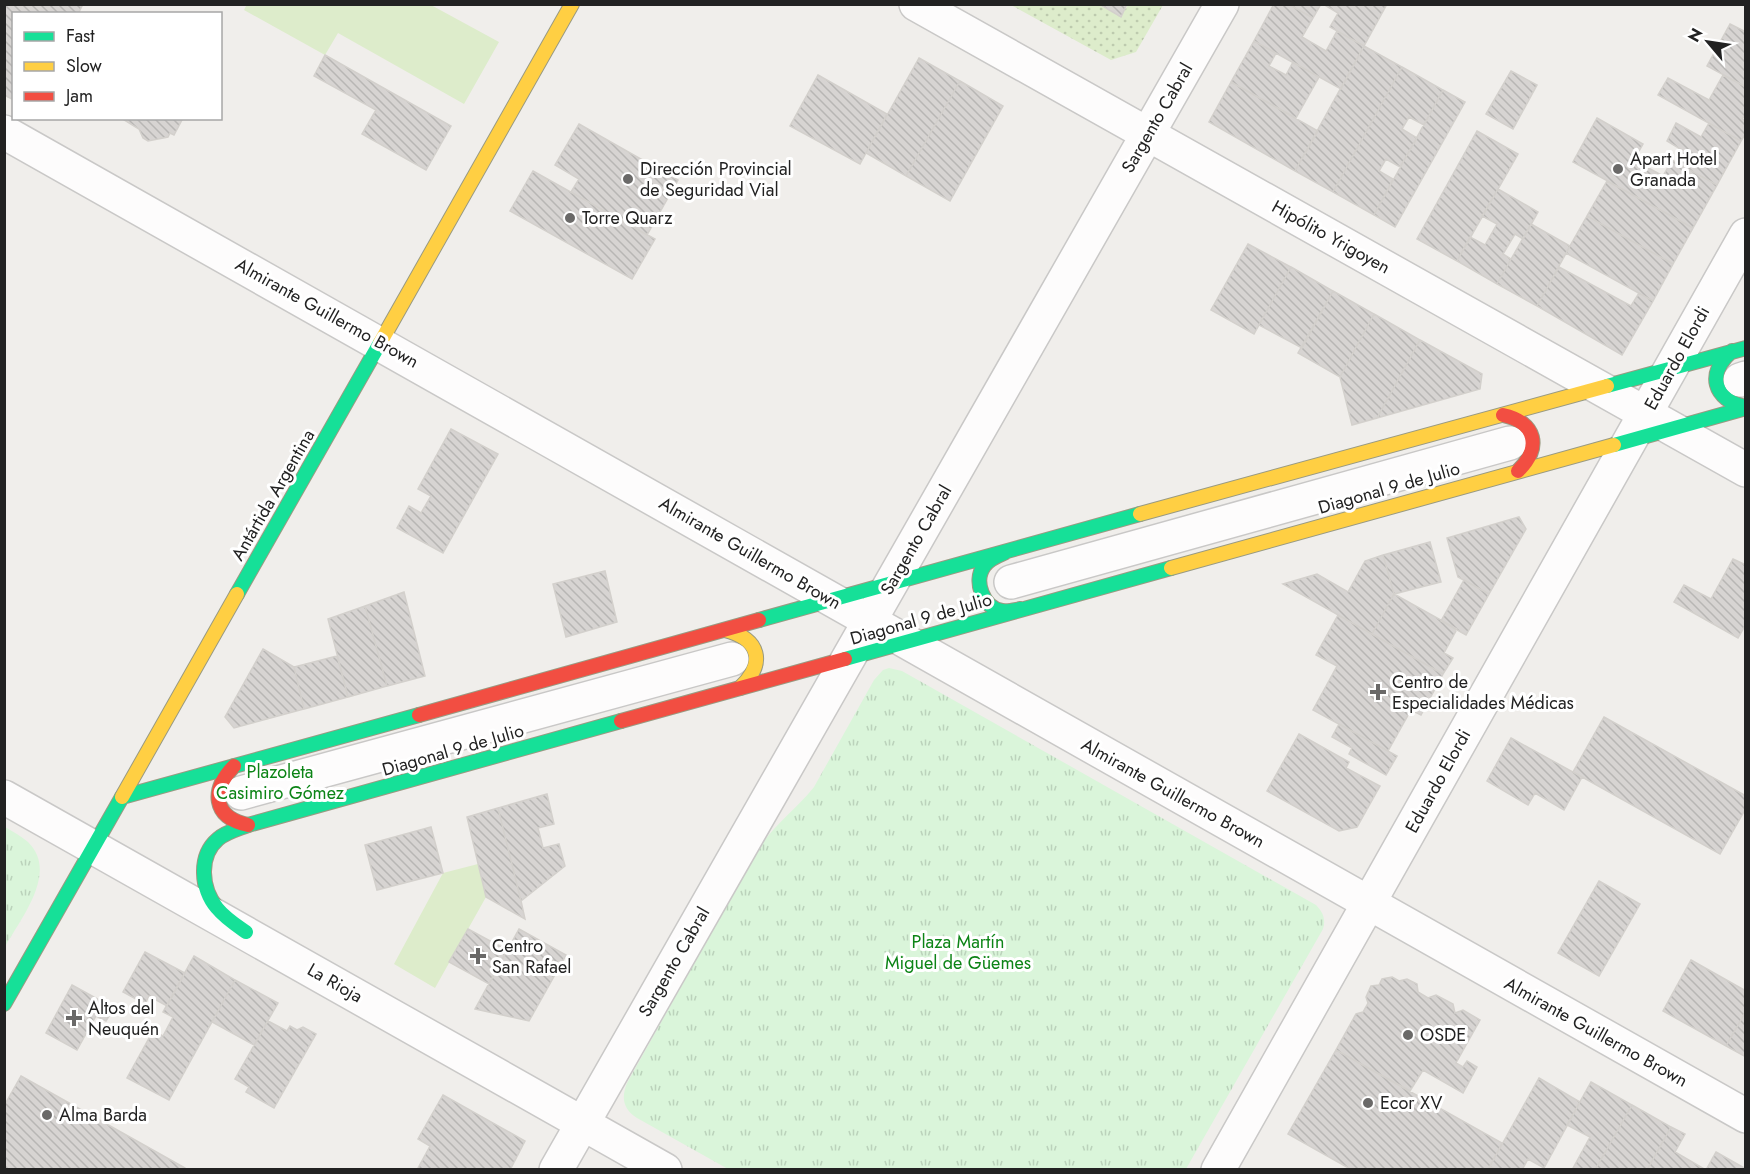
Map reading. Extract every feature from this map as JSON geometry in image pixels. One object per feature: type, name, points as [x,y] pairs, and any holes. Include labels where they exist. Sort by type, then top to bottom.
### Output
[{"type":"main road","name":"Antártida Argentina","points":[[4,1004],[572,4]]},
{"type":"main road","points":[[1510,443],[1599,388],[1671,368],[1742,379]]},
{"type":"main road","points":[[1510,443],[1649,427],[1742,379]]},
{"type":"main road","name":"Diagonal 9 de Julio","points":[[246,932],[214,903],[205,886],[203,874],[208,851],[224,835],[732,659],[833,600],[892,582],[1013,581]]},
{"type":"main road","name":"Diagonal 9 de Julio","points":[[732,659],[848,659],[907,642],[1013,581]]},
{"type":"main road","points":[[237,780],[223,777],[218,803],[228,818],[241,825],[248,825]]},
{"type":"main road","points":[[122,797],[237,780]]},
{"type":"street","name":"Hipólito Yrigoyen","points":[[916,4],[1599,388],[1649,427],[1746,470]]},
{"type":"street","name":"Sargento Cabral","points":[[556,1170],[1222,4]]},
{"type":"street","name":"Almirante Guillermo Brown","points":[[4,132],[1746,1116]]},
{"type":"street","name":"Eduardo Elordi","points":[[1218,1170],[1368,903],[1649,427],[1671,368],[1746,235]]},
{"type":"street","points":[[1013,581],[1510,443]]},
{"type":"street","points":[[237,780],[732,659]]},
{"type":"street","name":"La Rioja","points":[[4,797],[665,1170]]},
{"type":"green space","points":[[247,4],[431,5],[499,42],[464,104],[338,33],[325,55],[244,10]]},
{"type":"green space","points":[[1011,5],[1099,5],[1121,16],[1128,5],[1163,5],[1136,52],[1111,60]]},
{"type":"green space","name":"Plaza Martín Miguel de Güemes","points":[[889,668],[902,671],[1316,905],[1320,910],[1324,919],[1323,929],[1186,1169],[728,1169],[632,1115],[626,1107],[624,1094],[627,1083],[757,851],[770,833],[814,787],[874,680],[883,670]]},
{"type":"green space","points":[[5,827],[28,842],[37,854],[40,867],[39,881],[34,895],[5,947]]},
{"type":"green space","points":[[478,864],[486,897],[435,988],[394,964],[443,873]]},
{"type":"building","points":[[4,4],[83,4],[79,12],[12,12],[12,99],[4,95]]},
{"type":"building","points":[[1099,4],[1127,4],[1121,17]]},
{"type":"building","points":[[1274,4],[1288,4],[1313,18],[1302,37],[1326,51],[1337,31],[1364,46],[1341,89],[1254,41]]},
{"type":"building","points":[[1288,4],[1321,4],[1313,18]]},
{"type":"building","points":[[1323,4],[1387,4],[1364,46],[1330,27],[1338,13]]},
{"type":"building","points":[[1730,24],[1746,32],[1746,87],[1707,66]]},
{"type":"building","points":[[1254,41],[1276,53],[1269,66],[1286,75],[1293,62],[1319,77],[1296,118],[1231,82]]},
{"type":"building","points":[[1364,46],[1402,67],[1333,192],[1295,171]]},
{"type":"building","points":[[325,55],[451,126],[426,170],[362,134],[376,110],[314,76]]},
{"type":"building","points":[[919,58],[960,81],[906,176],[866,153]]},
{"type":"building","points":[[1402,67],[1443,90],[1424,125],[1409,117],[1402,129],[1417,138],[1400,167],[1386,159],[1379,171],[1393,179],[1374,215],[1333,192]]},
{"type":"building","points":[[1511,71],[1537,85],[1513,129],[1486,114]]},
{"type":"building","points":[[818,75],[887,114],[860,164],[790,126]]},
{"type":"building","points":[[1723,75],[1746,87],[1746,114],[1742,119],[1746,121],[1746,133],[1741,141],[1658,95],[1668,78],[1709,100]]},
{"type":"building","points":[[960,81],[1003,106],[950,201],[906,176]]},
{"type":"building","points":[[1231,82],[1318,131],[1295,171],[1209,122]]},
{"type":"building","points":[[1443,90],[1465,102],[1395,227],[1374,215]]},
{"type":"building","name":"Apart Hotel Granada","points":[[1597,118],[1643,144],[1634,160],[1663,176],[1672,160],[1717,185],[1693,228],[1573,162]]},
{"type":"building","points":[[124,120],[182,120],[174,135],[170,133],[168,137],[148,141],[143,138],[139,129]]},
{"type":"building","points":[[1676,123],[1701,137],[1709,123],[1741,141],[1717,185],[1675,162],[1682,150],[1667,141]]},
{"type":"building","name":"Dirección Provincial de Seguridad Vial","points":[[579,124],[678,180],[647,235],[571,192],[579,179],[555,165]]},
{"type":"building","points":[[1477,131],[1518,154],[1457,261],[1417,239]]},
{"type":"building","name":"Torre Quarz","points":[[533,171],[655,239],[632,279],[510,211]]},
{"type":"building","points":[[1607,181],[1693,228],[1673,264],[1587,216]]},
{"type":"building","points":[[1498,189],[1538,212],[1523,239],[1515,234],[1503,254],[1511,259],[1497,284],[1457,261],[1470,237],[1485,245],[1497,224],[1482,216]]},
{"type":"building","points":[[1587,216],[1673,264],[1653,301],[1566,253]]},
{"type":"building","points":[[1531,224],[1570,246],[1537,306],[1497,284]]},
{"type":"building","points":[[1248,244],[1291,267],[1254,334],[1211,310]]},
{"type":"building","points":[[1291,267],[1333,291],[1302,348],[1259,325]]},
{"type":"building","points":[[1559,267],[1631,306],[1639,293],[1653,301],[1622,355],[1537,306]]},
{"type":"building","points":[[1333,291],[1374,314],[1340,377],[1298,353]]},
{"type":"building","points":[[1374,314],[1420,340],[1377,418],[1352,425],[1340,377]]},
{"type":"building","points":[[1420,340],[1482,374],[1480,389],[1377,418]]},
{"type":"building","points":[[451,429],[498,454],[443,553],[397,528],[409,506],[421,513],[431,496],[418,489]]},
{"type":"building","points":[[1519,517],[1526,529],[1489,594],[1458,577],[1447,538]]},
{"type":"building","points":[[1430,542],[1441,582],[1394,594],[1383,555]]},
{"type":"building","points":[[1383,555],[1394,594],[1372,634],[1283,584],[1317,574],[1348,592],[1365,561]]},
{"type":"building","points":[[1733,559],[1746,565],[1746,624],[1738,638],[1674,602],[1684,585],[1711,599]]},
{"type":"building","points":[[605,571],[617,622],[566,637],[553,584]]},
{"type":"building","points":[[1464,580],[1489,594],[1466,635],[1441,621]]},
{"type":"building","points":[[404,592],[425,676],[387,686],[365,606]]},
{"type":"building","points":[[1394,594],[1457,629],[1444,653],[1453,658],[1443,674],[1372,634]]},
{"type":"building","points":[[365,606],[387,686],[348,697],[328,619]]},
{"type":"building","name":"Centro de Especialidades Médicas","points":[[1338,615],[1443,674],[1421,715],[1411,710],[1388,751],[1313,710],[1337,666],[1316,655]]},
{"type":"building","points":[[263,649],[294,667],[304,709],[234,728],[225,717]]},
{"type":"building","points":[[337,656],[348,697],[304,709],[294,667]]},
{"type":"building","points":[[1604,717],[1746,796],[1746,808],[1720,854],[1573,772]]},
{"type":"building","points":[[1339,724],[1397,756],[1386,775],[1349,754],[1352,748],[1332,737]]},
{"type":"building","points":[[1299,734],[1349,762],[1346,768],[1380,786],[1357,827],[1339,831],[1267,791]]},
{"type":"building","points":[[1511,738],[1582,777],[1564,810],[1535,793],[1528,805],[1487,781]]},
{"type":"building","points":[[547,794],[554,824],[538,828],[543,848],[559,844],[565,866],[521,901],[498,808]]},
{"type":"building","points":[[498,808],[525,919],[486,897],[467,817]]},
{"type":"building","points":[[431,827],[443,873],[377,890],[365,845]]},
{"type":"building","points":[[1599,881],[1640,904],[1599,976],[1558,953]]},
{"type":"building","name":"Centro San Rafael","points":[[468,929],[507,950],[489,984],[449,962]]},
{"type":"building","points":[[519,929],[566,955],[529,1021],[475,1009]]},
{"type":"building","points":[[145,952],[185,973],[167,1006],[149,996],[145,1004],[123,992]]},
{"type":"building","points":[[194,956],[235,980],[169,1100],[127,1078],[153,1031],[163,1036],[173,1017],[163,1012]]},
{"type":"building","points":[[1691,960],[1746,991],[1746,1011],[1726,1046],[1663,1011]]},
{"type":"building","name":"OSDE","points":[[1392,977],[1399,981],[1407,979],[1417,984],[1418,992],[1428,998],[1436,995],[1453,1004],[1455,1013],[1463,1010],[1480,1020],[1456,1063],[1463,1067],[1467,1061],[1477,1067],[1463,1093],[1423,1070],[1410,1091],[1336,1050],[1356,1014],[1363,1012],[1368,1003],[1366,997],[1371,986],[1379,985],[1382,979]]},
{"type":"building","points":[[235,980],[278,1003],[254,1045],[212,1022]]},
{"type":"building","name":"Altos del Neuquén","points":[[72,985],[114,1008],[106,1021],[96,1016],[77,1050],[46,1033]]},
{"type":"building","points":[[1746,1011],[1746,1057],[1726,1046]]},
{"type":"building","points":[[268,1021],[287,1031],[290,1026],[297,1030],[303,1027],[316,1034],[274,1108],[246,1092],[249,1087],[235,1079]]},
{"type":"building","name":"Ecor XV","points":[[1336,1050],[1502,1143],[1488,1170],[1352,1170],[1288,1134]]},
{"type":"building","name":"Alma Barda","points":[[21,1076],[185,1170],[4,1170],[4,1106]]},
{"type":"building","points":[[1539,1078],[1580,1102],[1544,1168],[1528,1159],[1522,1170],[1496,1170],[1490,1166]]},
{"type":"building","points":[[1591,1082],[1632,1105],[1595,1170],[1572,1170],[1590,1137],[1567,1125]]},
{"type":"building","points":[[443,1095],[525,1141],[510,1170],[417,1170],[430,1146],[418,1139]]},
{"type":"building","points":[[1632,1105],[1671,1127],[1647,1170],[1595,1170]]},
{"type":"building","points":[[1671,1127],[1685,1134],[1675,1152],[1706,1170],[1647,1170]]},
{"type":"building","points":[[1716,1152],[1746,1169],[1746,1170],[1706,1170]]},
{"type":"traffic: fast","points":[[237,594],[380,343]]},
{"type":"traffic: fast","points":[[1607,386],[1746,348]]},
{"type":"traffic: fast","points":[[1732,351],[1719,368],[1716,377],[1717,385],[1726,398],[1746,407]]},
{"type":"traffic: fast","points":[[1614,445],[1746,408]]},
{"type":"traffic: fast","points":[[759,620],[1140,514]]},
{"type":"traffic: fast","points":[[1004,553],[984,566],[980,579],[982,593],[995,609],[1004,611],[1021,609]]},
{"type":"traffic: fast","points":[[845,659],[1171,568]]},
{"type":"traffic: fast","points":[[4,1004],[122,797],[419,715]]},
{"type":"traffic: fast","points":[[246,932],[217,908],[205,882],[207,854],[218,839],[225,834],[248,825],[621,721]]},
{"type":"traffic: slow","points":[[380,343],[572,4]]},
{"type":"traffic: slow","points":[[1140,514],[1607,386]]},
{"type":"traffic: slow","points":[[1171,568],[1614,445]]},
{"type":"traffic: slow","points":[[122,797],[237,594]]},
{"type":"traffic: slow","points":[[725,630],[746,639],[755,653],[754,670],[740,688]]},
{"type":"traffic: jam","points":[[1503,415],[1523,423],[1532,437],[1533,445],[1530,454],[1518,471]]},
{"type":"traffic: jam","points":[[419,715],[759,620]]},
{"type":"traffic: jam","points":[[621,721],[845,659]]},
{"type":"traffic: jam","points":[[234,766],[221,784],[219,801],[227,816],[248,825]]},
{"type":"place","name":"Apart Hotel Granada","points":[[1618,169]]},
{"type":"place","name":"Dirección Provincial de Seguridad Vial","points":[[628,179]]},
{"type":"place","name":"Torre Quarz","points":[[570,218]]},
{"type":"place","name":"Centro de Especialidades Médicas","points":[[1378,692]]},
{"type":"place","name":"Centro San Rafael","points":[[478,956]]},
{"type":"place","name":"Altos del Neuquén","points":[[74,1018]]},
{"type":"place","name":"OSDE","points":[[1408,1035]]},
{"type":"place","name":"Ecor XV","points":[[1368,1103]]},
{"type":"place","name":"Alma Barda","points":[[47,1115]]},
{"type":"park label","name":"Plazoleta Casimiro Gómez","points":[[280,782]]}]
